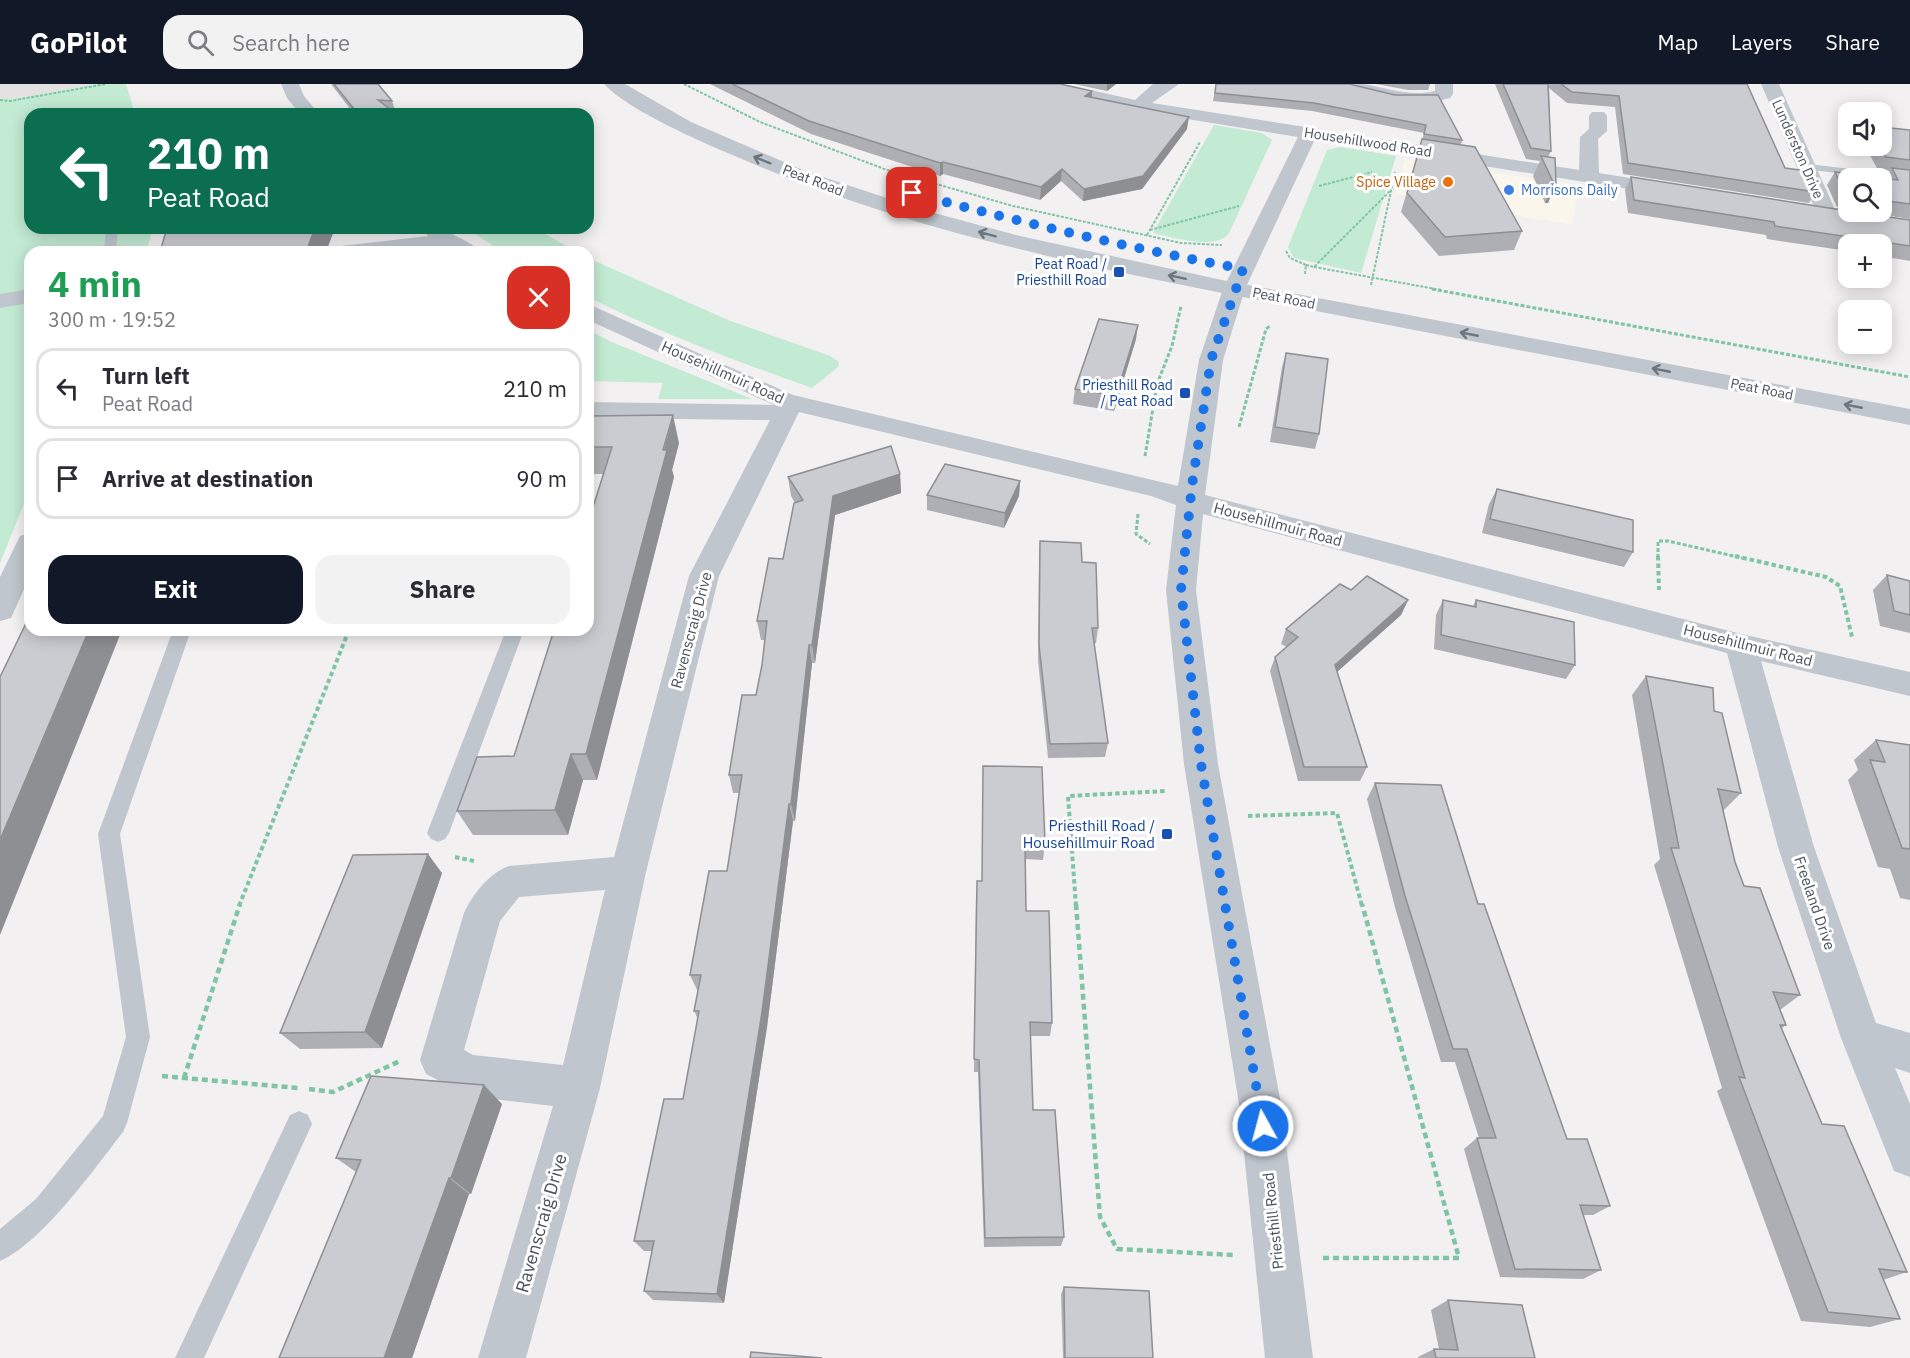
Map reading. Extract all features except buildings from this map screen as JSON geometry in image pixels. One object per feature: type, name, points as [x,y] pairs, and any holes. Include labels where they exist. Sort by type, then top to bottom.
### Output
[{"type":"street","points":[[290,84],[296,98],[305,108]]},
{"type":"street","name":"Peat Road","points":[[613,84],[643,105],[733,148],[848,194],[987,234],[1083,257],[1232,274],[1371,285]]},
{"type":"street","name":"Househillwood Road","points":[[1041,84],[1138,106],[1691,193]]},
{"type":"street","points":[[1138,106],[1159,88],[1170,84]]},
{"type":"street","points":[[1343,84],[1414,100],[1431,99],[1444,94],[1444,84]]},
{"type":"street","name":"Lunderston Drive","points":[[1770,84],[1827,214]]},
{"type":"street","points":[[1589,177],[1589,137],[1598,131],[1598,116]]},
{"type":"street","name":"Priesthill Road","points":[[1289,1358],[1260,1104],[1201,764],[1181,590],[1191,498],[1211,360],[1232,274],[1309,132]]},
{"type":"street","name":"Peat Road","points":[[824,164],[868,181],[923,196]]},
{"type":"street","points":[[1805,210],[1838,215]]},
{"type":"street","points":[[978,211],[1023,223]]},
{"type":"street","points":[[373,246],[438,234],[459,246]]},
{"type":"street","points":[[1128,247],[1149,244]]},
{"type":"street","name":"Peat Road","points":[[1232,274],[1910,417]]},
{"type":"street","points":[[0,302],[24,297]]},
{"type":"street","name":"Househillmuir Road","points":[[594,314],[789,408]]},
{"type":"street","name":"Househillmuir Road","points":[[594,410],[789,408],[1140,485],[1191,498],[1211,507],[1659,624],[1910,684]]},
{"type":"street","name":"Ravenscraig Drive","points":[[502,1358],[579,1088],[628,872],[704,576],[789,408]]},
{"type":"street","points":[[0,610],[24,562]]},
{"type":"street","name":"Freeland Drive","points":[[1741,645],[1796,847],[1861,1038],[1910,1155]]},
{"type":"street","points":[[579,1088],[469,1075],[441,1060],[483,913],[509,882],[628,872]]},
{"type":"street","points":[[1861,1038],[1910,1053]]},
{"type":"lane","points":[[1808,167],[1910,179]]},
{"type":"lane","points":[[0,1247],[45,1208],[114,1123],[138,1037],[109,834],[180,636]]},
{"type":"lane","points":[[438,833],[513,636]]},
{"type":"lane","points":[[189,1358],[299,1124]]},
{"type":"path","points":[[0,100],[10,101],[106,84]]},
{"type":"path","points":[[684,84],[760,122],[887,170],[1149,244],[1206,246],[1230,244]]},
{"type":"path","points":[[1149,244],[1214,117]]},
{"type":"path","points":[[1371,285],[1401,147]]},
{"type":"path","points":[[868,181],[887,170]]},
{"type":"path","points":[[1314,267],[1391,190]]},
{"type":"path","points":[[1306,265],[1371,285],[1910,377]]},
{"type":"path","points":[[1181,305],[1172,346],[1157,384],[1140,485],[1136,534],[1184,567]]},
{"type":"path","points":[[1237,434],[1266,329],[1272,325]]},
{"type":"path","points":[[1659,624],[1658,541],[1668,541],[1826,577],[1840,586],[1861,672]]},
{"type":"path","points":[[184,1078],[245,888],[347,636]]},
{"type":"path","points":[[438,833],[452,856],[496,867],[509,882]]},
{"type":"path","points":[[128,1073],[333,1092],[447,1040]]},
{"type":"shaded area","points":[[0,84],[100,84],[12,99],[0,98]]},
{"type":"shaded area","points":[[1405,159],[1578,185],[1573,225],[1395,194]]},
{"type":"green space","points":[[100,84],[126,84],[133,108],[24,108],[24,234],[151,234],[148,246],[24,246],[24,504],[0,563],[0,98],[12,99]]},
{"type":"green space","points":[[1214,125],[1262,133],[1272,140],[1229,233],[1215,241],[1205,242],[1182,240],[1153,233]]},
{"type":"green space","points":[[1341,147],[1396,156],[1361,273],[1294,258],[1288,247],[1327,150]]},
{"type":"green space","points":[[475,234],[546,234],[566,246],[494,246]]},
{"type":"green space","points":[[594,261],[728,320],[830,356],[839,362],[838,367],[812,388],[643,323],[594,300]]},
{"type":"green space","points":[[594,333],[752,399],[658,399],[663,383],[594,381]]},
{"type":"place","name":"Spice Village","points":[[1448,182]]},
{"type":"place","name":"Morrisons Daily","points":[[1509,190]]},
{"type":"place","name":"Peat Road / Priesthill Road","points":[[1119,272]]},
{"type":"place","name":"Priesthill Road / Peat Road","points":[[1185,393]]},
{"type":"place","name":"Priesthill Road / Househillmuir Road","points":[[1167,834]]},
{"type":"route","points":[[912,193],[1000,217],[1140,250],[1243,269],[1234,289],[1211,360],[1192,485],[1181,590],[1201,764],[1263,1126]]}]
